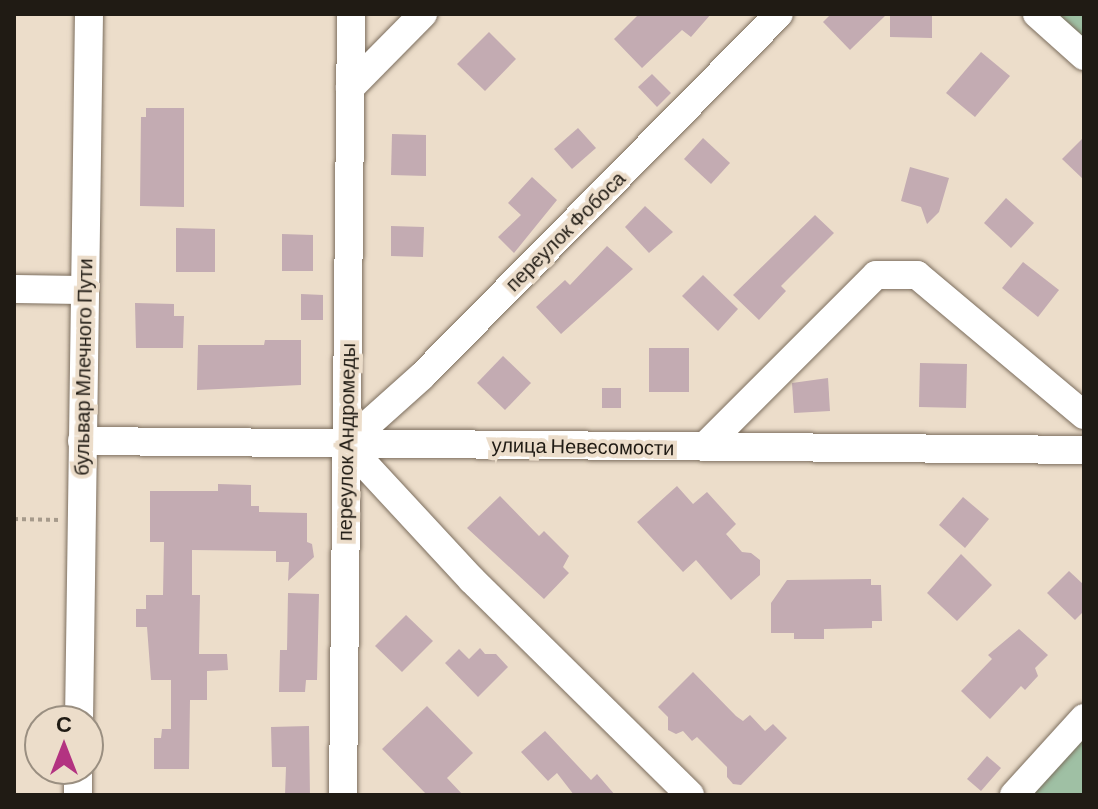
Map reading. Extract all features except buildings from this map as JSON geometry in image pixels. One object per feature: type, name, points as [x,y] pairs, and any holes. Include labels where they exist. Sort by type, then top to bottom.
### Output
[{"type":"street","name":"бульвар Млечного Пути","points":[[79,705],[89,14]]},
{"type":"street","name":"переулок Андромеды","points":[[343,795],[351,14]]},
{"type":"street","points":[[350,88],[423,14]]},
{"type":"street","name":"переулок Фобоса","points":[[346,444],[422,376],[779,14]]},
{"type":"street","points":[[1037,14],[1084,56]]},
{"type":"street","points":[[704,447],[876,275],[917,275],[1084,415]]},
{"type":"street","points":[[14,289],[83,290]]},
{"type":"street","name":"улица Невесомости","points":[[82,441],[1084,450]]},
{"type":"street","points":[[346,444],[472,580],[690,795]]},
{"type":"street","points":[[1014,795],[1084,718]]},
{"type":"path","points":[[14,519],[81,520]]},
{"type":"green space","points":[[1025,14],[1084,14],[1084,67]]},
{"type":"green space","points":[[1084,729],[1084,795],[1022,795]]}]
